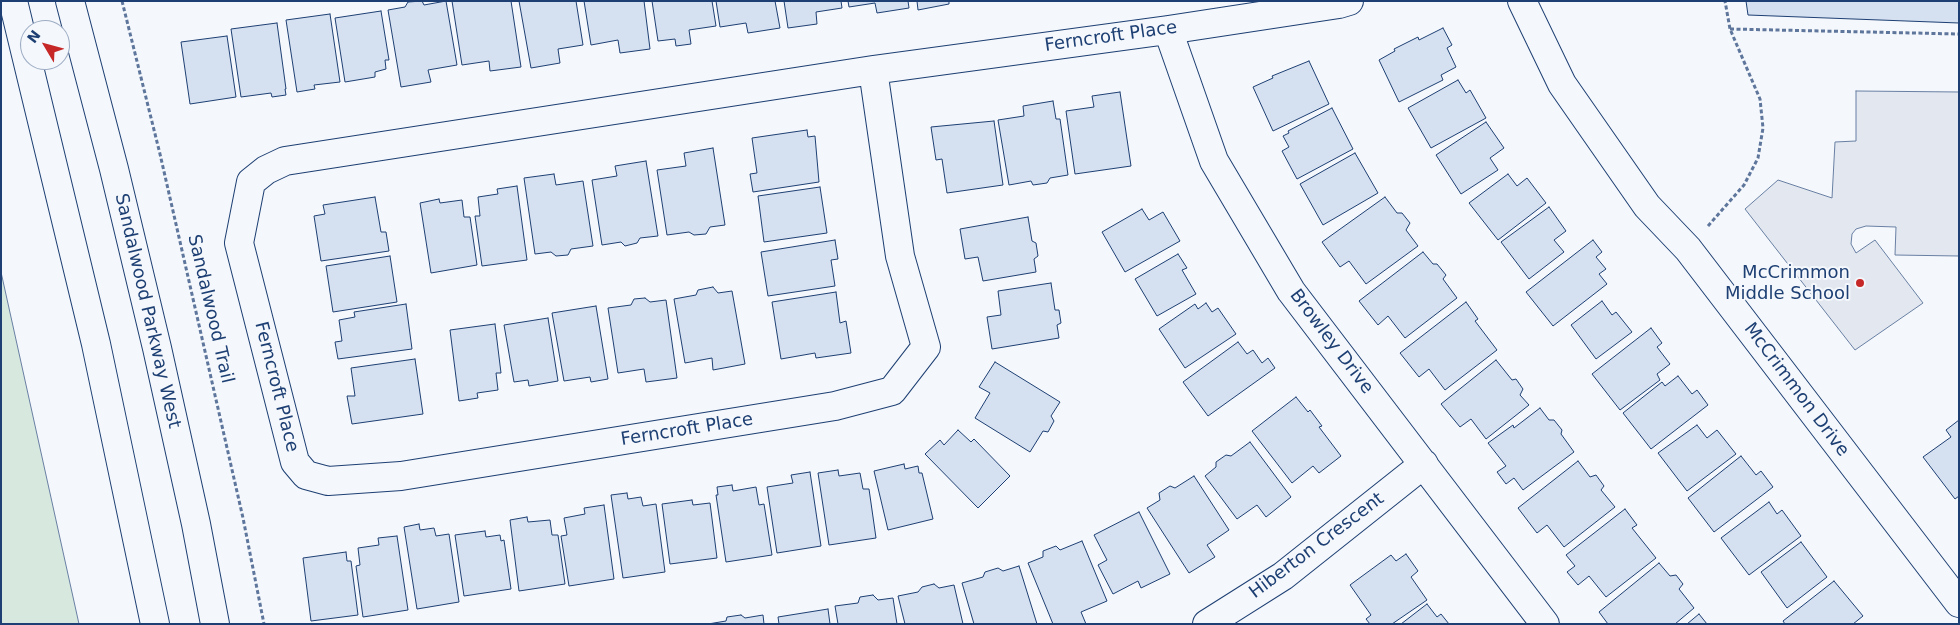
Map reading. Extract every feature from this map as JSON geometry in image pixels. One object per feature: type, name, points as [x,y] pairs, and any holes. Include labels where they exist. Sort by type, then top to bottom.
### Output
[{"type":"street","points":[[13,1],[96,344],[155,624]]},
{"type":"street","name":"Sandalwood Parkway West","points":[[70,1],[114,169],[157,348],[196,524],[215,624]]},
{"type":"street","name":"Ferncroft Place","points":[[873,70],[900,256],[926,347],[892,391],[835,406],[401,476],[328,481],[306,475],[295,462],[239,243],[251,182],[266,170],[285,161],[873,70],[1168,30],[1349,1]]},
{"type":"street","name":"McCrimmon Drive","points":[[1522,1],[1562,84],[1647,206],[1688,249],[1956,594]]},
{"type":"street","name":"Browley Drive","points":[[1168,30],[1214,161],[1291,291],[1545,624]]},
{"type":"street","name":"Hiberton Crescent","points":[[1207,624],[1283,576],[1424,464]]},
{"type":"path","name":"Sandalwood Trail","points":[[122,1],[160,154],[243,518],[264,624]]},
{"type":"path","points":[[1688,249],[1744,185],[1758,158],[1763,128],[1760,99],[1730,29],[1725,1]]},
{"type":"path","points":[[1730,29],[1959,34]]},
{"type":"shaded area","points":[[1856,91],[1959,92],[1959,256],[1895,255],[1896,227],[1866,226],[1856,229],[1852,234],[1851,244],[1856,253],[1875,240],[1923,303],[1855,350],[1745,209],[1778,180],[1832,198],[1835,142],[1856,141]]},
{"type":"shaded area","points":[[1,272],[79,624],[1,624]]},
{"type":"building","points":[[422,1],[424,5],[446,1],[457,65],[428,70],[431,82],[401,87],[388,10],[405,7],[408,2]]},
{"type":"building","points":[[452,1],[511,1],[521,67],[490,71],[489,61],[462,65]]},
{"type":"building","points":[[519,1],[576,1],[583,45],[558,49],[560,63],[531,68]]},
{"type":"building","points":[[584,1],[644,1],[650,49],[620,53],[618,40],[591,45]]},
{"type":"building","points":[[652,1],[712,1],[716,26],[689,30],[691,44],[676,46],[675,39],[658,41]]},
{"type":"building","points":[[716,1],[775,1],[780,28],[748,33],[746,23],[720,27]]},
{"type":"building","points":[[784,1],[841,1],[842,8],[816,12],[817,24],[788,28]]},
{"type":"building","points":[[848,1],[908,1],[909,8],[877,13],[875,3],[849,7]]},
{"type":"building","points":[[917,1],[949,1],[949,4],[918,10]]},
{"type":"building","points":[[1746,1],[1959,1],[1959,23],[1748,15]]},
{"type":"building","points":[[381,11],[389,60],[385,60],[386,69],[375,72],[375,77],[345,82],[335,18]]},
{"type":"building","points":[[330,14],[340,82],[314,85],[315,89],[297,92],[286,20]]},
{"type":"building","points":[[277,23],[286,95],[272,97],[271,93],[241,97],[231,29]]},
{"type":"building","points":[[1443,28],[1452,45],[1447,48],[1456,67],[1441,75],[1443,80],[1399,102],[1379,60],[1395,51],[1394,49],[1418,37],[1419,40]]},
{"type":"building","points":[[227,36],[236,97],[190,104],[181,42]]},
{"type":"building","points":[[1309,61],[1329,104],[1273,131],[1253,87],[1273,78],[1272,76]]},
{"type":"building","points":[[1458,80],[1466,93],[1470,90],[1486,118],[1431,148],[1408,108]]},
{"type":"building","points":[[1120,92],[1131,166],[1075,174],[1066,111],[1094,107],[1092,96]]},
{"type":"building","points":[[1053,101],[1056,119],[1060,119],[1068,175],[1050,178],[1047,183],[1033,185],[1031,181],[1009,185],[998,120],[1024,116],[1023,106]]},
{"type":"building","points":[[1332,108],[1353,149],[1297,179],[1282,151],[1289,147],[1283,136],[1289,133],[1288,131]]},
{"type":"building","points":[[994,121],[1003,185],[947,193],[942,159],[936,160],[931,127]]},
{"type":"building","points":[[1486,122],[1504,148],[1490,158],[1498,170],[1461,194],[1436,155]]},
{"type":"building","points":[[807,130],[808,137],[815,136],[819,182],[753,192],[750,174],[757,173],[752,138]]},
{"type":"building","points":[[713,148],[725,225],[710,227],[706,234],[694,235],[689,232],[667,235],[657,170],[686,166],[684,153]]},
{"type":"building","points":[[1355,153],[1378,193],[1323,225],[1300,184]]},
{"type":"building","points":[[646,161],[658,236],[640,238],[637,243],[625,246],[621,242],[602,245],[592,180],[617,176],[615,166]]},
{"type":"building","points":[[554,174],[556,185],[583,181],[593,246],[571,249],[568,255],[556,256],[551,252],[535,254],[524,178]]},
{"type":"building","points":[[1508,174],[1517,186],[1527,178],[1546,203],[1498,240],[1469,203]]},
{"type":"building","points":[[517,186],[527,260],[482,266],[475,216],[480,216],[478,197],[498,194],[497,189]]},
{"type":"building","points":[[820,187],[827,233],[764,242],[758,196]]},
{"type":"building","points":[[375,197],[381,232],[386,232],[389,251],[321,261],[314,216],[325,214],[323,205]]},
{"type":"building","points":[[1385,197],[1397,213],[1402,213],[1410,223],[1406,230],[1418,246],[1366,284],[1349,261],[1340,267],[1322,242]]},
{"type":"building","points":[[439,199],[440,203],[462,200],[464,217],[470,217],[477,265],[431,273],[420,203]]},
{"type":"building","points":[[1549,207],[1566,231],[1554,240],[1564,252],[1529,279],[1501,242]]},
{"type":"building","points":[[1142,209],[1149,220],[1163,212],[1180,241],[1125,272],[1102,232]]},
{"type":"building","points":[[1028,217],[1032,241],[1036,243],[1038,256],[1034,259],[1036,272],[983,281],[978,257],[965,259],[960,229]]},
{"type":"building","points":[[835,240],[838,259],[831,260],[835,286],[768,296],[761,252]]},
{"type":"building","points":[[1593,240],[1602,252],[1596,257],[1606,269],[1599,274],[1607,284],[1553,326],[1526,292]]},
{"type":"building","points":[[1423,252],[1446,275],[1443,279],[1457,298],[1405,338],[1388,316],[1378,325],[1359,301]]},
{"type":"building","points":[[1178,254],[1187,268],[1182,270],[1196,294],[1157,316],[1135,279]]},
{"type":"building","points":[[390,256],[397,302],[333,312],[326,266]]},
{"type":"building","points":[[1051,283],[1055,310],[1059,310],[1061,323],[1057,325],[1059,338],[992,349],[987,317],[1001,315],[998,291]]},
{"type":"building","points":[[713,287],[718,293],[732,291],[745,364],[713,370],[712,358],[685,363],[674,299],[696,295],[698,290]]},
{"type":"building","points":[[836,292],[840,323],[846,321],[851,353],[816,358],[815,353],[781,359],[772,302]]},
{"type":"building","points":[[645,298],[650,302],[666,300],[677,378],[646,382],[644,369],[618,373],[608,308],[631,305],[634,299]]},
{"type":"building","points":[[1602,301],[1612,315],[1616,312],[1632,332],[1596,359],[1571,325]]},
{"type":"building","points":[[1466,302],[1478,319],[1475,321],[1497,350],[1445,390],[1429,369],[1419,377],[1400,353]]},
{"type":"building","points":[[1206,303],[1212,312],[1218,308],[1236,334],[1185,368],[1159,329],[1195,304],[1198,309]]},
{"type":"building","points":[[406,304],[412,349],[338,359],[335,342],[342,341],[339,320],[355,317],[354,312]]},
{"type":"building","points":[[596,306],[608,379],[591,382],[590,377],[564,381],[552,313]]},
{"type":"building","points":[[548,318],[558,381],[529,386],[528,380],[514,382],[504,325]]},
{"type":"building","points":[[495,324],[501,373],[496,373],[498,390],[477,393],[478,398],[459,401],[450,330]]},
{"type":"building","points":[[1651,328],[1662,343],[1657,347],[1670,364],[1657,374],[1660,380],[1620,410],[1592,374]]},
{"type":"building","points":[[1238,342],[1247,354],[1253,350],[1262,363],[1268,358],[1275,368],[1208,416],[1183,382]]},
{"type":"building","points":[[415,359],[423,414],[352,424],[347,396],[355,396],[351,368]]},
{"type":"building","points":[[1496,360],[1512,380],[1516,379],[1523,389],[1520,395],[1529,405],[1486,439],[1471,419],[1460,427],[1441,404]]},
{"type":"building","points":[[995,362],[1060,402],[1051,416],[1054,421],[1048,432],[1043,431],[1030,452],[975,418],[990,393],[979,387]]},
{"type":"building","points":[[1678,376],[1692,394],[1697,390],[1708,405],[1651,449],[1623,413],[1662,382],[1665,386]]},
{"type":"building","points":[[1296,397],[1308,412],[1310,410],[1322,426],[1319,427],[1341,456],[1319,473],[1313,466],[1292,483],[1252,431]]},
{"type":"building","points":[[1540,408],[1549,420],[1554,420],[1562,430],[1561,434],[1574,452],[1523,490],[1514,478],[1506,484],[1497,472],[1506,466],[1488,443],[1513,425],[1514,428]]},
{"type":"building","points":[[1959,420],[1959,496],[1955,499],[1923,457],[1951,437],[1946,430]]},
{"type":"building","points":[[1697,425],[1707,438],[1717,430],[1736,454],[1687,491],[1658,453]]},
{"type":"building","points":[[958,430],[971,442],[974,439],[1010,476],[978,508],[925,454],[940,440],[944,445]]},
{"type":"building","points":[[1250,442],[1291,497],[1266,517],[1257,505],[1237,519],[1205,476],[1216,467],[1216,462],[1226,455],[1231,456]]},
{"type":"building","points":[[1741,456],[1756,475],[1761,471],[1773,487],[1714,532],[1688,498]]},
{"type":"building","points":[[1578,461],[1590,477],[1596,475],[1604,486],[1601,490],[1615,507],[1564,547],[1547,525],[1537,533],[1518,508]]},
{"type":"building","points":[[904,464],[905,469],[918,466],[919,473],[922,473],[933,519],[888,530],[874,471]]},
{"type":"building","points":[[838,470],[839,476],[860,473],[863,489],[869,489],[876,538],[829,545],[818,473]]},
{"type":"building","points":[[810,472],[821,546],[777,553],[767,487],[793,483],[791,475]]},
{"type":"building","points":[[1194,476],[1229,530],[1207,545],[1215,557],[1189,573],[1147,508],[1160,500],[1159,493],[1170,486],[1175,488]]},
{"type":"building","points":[[732,485],[733,491],[756,487],[759,505],[764,504],[772,555],[726,562],[716,495],[718,495],[717,487]]},
{"type":"building","points":[[627,493],[628,499],[641,497],[643,506],[656,504],[665,572],[623,578],[611,495]]},
{"type":"building","points":[[692,500],[693,505],[710,503],[717,558],[670,564],[662,504]]},
{"type":"building","points":[[1769,502],[1777,514],[1782,510],[1801,536],[1749,575],[1721,538]]},
{"type":"building","points":[[604,505],[614,579],[569,586],[561,536],[567,535],[564,518],[585,514],[584,508]]},
{"type":"building","points":[[1625,509],[1637,525],[1632,528],[1656,558],[1606,597],[1589,576],[1578,585],[1567,572],[1575,566],[1566,555]]},
{"type":"building","points":[[1139,512],[1170,574],[1141,588],[1138,581],[1113,594],[1098,565],[1107,560],[1094,535]]},
{"type":"building","points":[[527,517],[528,522],[550,520],[552,535],[558,535],[565,584],[519,591],[510,520]]},
{"type":"building","points":[[419,524],[420,530],[434,528],[436,536],[449,534],[459,602],[417,609],[404,527]]},
{"type":"building","points":[[485,531],[486,537],[500,535],[501,541],[504,540],[511,589],[464,596],[455,535]]},
{"type":"building","points":[[397,536],[408,610],[363,617],[356,566],[360,565],[358,548],[379,545],[378,538]]},
{"type":"building","points":[[1082,541],[1107,601],[1081,612],[1086,624],[1053,624],[1028,563],[1043,557],[1043,551],[1056,546],[1060,550]]},
{"type":"building","points":[[1801,542],[1827,577],[1787,608],[1761,572]]},
{"type":"building","points":[[346,552],[347,561],[351,561],[358,615],[311,621],[303,558]]},
{"type":"building","points":[[1406,554],[1418,571],[1411,577],[1427,600],[1392,624],[1370,624],[1366,619],[1371,615],[1350,585],[1391,555],[1396,561]]},
{"type":"building","points":[[1659,563],[1670,576],[1676,575],[1683,584],[1679,589],[1694,608],[1675,624],[1608,624],[1599,612]]},
{"type":"building","points":[[1019,566],[1037,624],[974,624],[962,583],[983,577],[985,572],[998,568],[1003,571]]},
{"type":"building","points":[[1834,581],[1863,616],[1853,624],[1785,624],[1783,621]]},
{"type":"building","points":[[934,584],[939,588],[954,585],[963,624],[905,624],[898,596],[918,592],[922,587]]},
{"type":"building","points":[[873,595],[878,600],[893,598],[897,624],[838,624],[835,606],[858,603],[860,597]]},
{"type":"building","points":[[1427,604],[1437,617],[1441,614],[1449,624],[1401,624]]},
{"type":"building","points":[[828,609],[830,624],[779,624],[778,617]]},
{"type":"building","points":[[1699,614],[1707,624],[1687,624]]},
{"type":"building","points":[[741,615],[745,618],[763,615],[764,624],[708,624],[726,621],[727,617]]},
{"type":"place","name":"McCrimmon Middle School","points":[[1860,283]]}]
